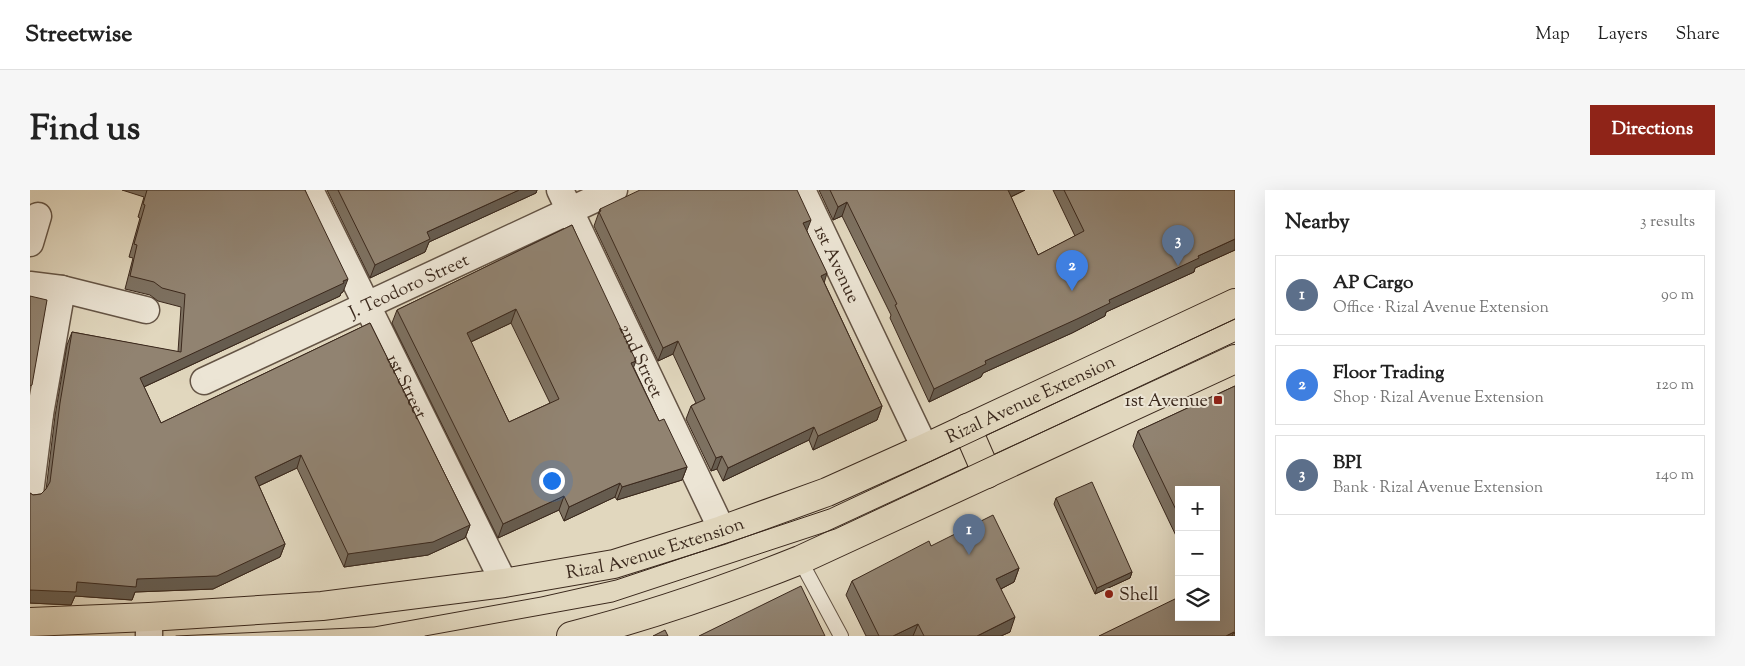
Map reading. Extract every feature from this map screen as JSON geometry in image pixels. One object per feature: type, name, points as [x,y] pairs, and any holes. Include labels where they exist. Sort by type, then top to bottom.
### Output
[{"type":"main road","name":"Rizal Avenue Extension","points":[[30,622],[149,627],[504,583],[614,564],[722,530],[826,492],[925,448],[1235,303]]},
{"type":"main road","points":[[571,636],[624,623],[708,595],[800,560],[1235,359]]},
{"type":"main road","points":[[967,428],[987,474]]},
{"type":"street","name":"1st Street","points":[[310,190],[504,583]]},
{"type":"street","name":"J. Teodoro Street","points":[[204,381],[368,306],[565,200],[614,190]]},
{"type":"street","name":"1st Avenue","points":[[802,190],[925,448]]},
{"type":"street","name":"2nd Street","points":[[565,200],[722,530]]},
{"type":"street","points":[[30,243],[38,216]]},
{"type":"street","points":[[30,284],[62,289],[146,310]]},
{"type":"street","points":[[30,493],[35,413],[62,289]]},
{"type":"lane","points":[[800,560],[841,636]]},
{"type":"building","points":[[147,190],[305,190],[348,279],[343,281],[344,283],[140,378],[161,423],[370,323],[470,525],[433,542],[348,554],[301,455],[255,477],[285,544],[217,576],[137,579],[136,587],[77,582],[76,592],[30,590],[30,493],[33,495],[41,494],[50,482],[60,403],[72,332],[181,352],[185,294],[162,288],[154,282],[130,276],[137,245],[134,244],[145,205],[143,204]]},
{"type":"building","points":[[338,190],[519,190],[427,232],[430,239],[375,265]]},
{"type":"building","points":[[640,190],[797,190],[811,220],[803,223],[827,273],[821,276],[882,406],[818,436],[814,427],[728,468],[722,456],[716,458],[691,406],[705,399],[678,341],[663,348],[599,212],[601,211],[600,209]]},
{"type":"building","points":[[830,190],[1008,190],[1038,255],[1084,231],[1064,190],[1235,190],[1235,239],[1109,300],[1110,303],[985,361],[986,364],[934,389],[895,305],[897,304],[847,202],[838,207]]},
{"type":"building","points":[[572,225],[636,361],[631,363],[659,421],[664,419],[687,467],[622,487],[620,483],[569,507],[564,496],[503,524],[397,310]],"holes":[[[516,309],[559,399],[509,422],[467,333]]]},
{"type":"building","points":[[30,296],[47,300],[32,385],[30,386]]},
{"type":"building","points":[[1235,386],[1235,634],[1234,632],[1226,636],[1099,636],[1175,599],[1175,621],[1220,621],[1220,486],[1175,486],[1175,508],[1138,431]]},
{"type":"building","points":[[1092,482],[1132,572],[1097,588],[1056,498]]},
{"type":"building","points":[[993,515],[1019,568],[996,579],[1015,617],[977,636],[924,636],[918,624],[893,636],[879,636],[852,581],[929,541],[931,546]]},
{"type":"building","points":[[801,586],[825,636],[699,636]]},
{"type":"building","points":[[665,630],[668,636],[653,636]]},
{"type":"tram line","points":[[176,636],[374,627],[541,597],[616,580],[829,509],[1235,319]]},
{"type":"tram line","points":[[425,636],[613,602],[835,529],[1235,342]]},
{"type":"place","name":"BPI","points":[[1178,266]]},
{"type":"place","name":"Floor Trading","points":[[1072,291]]},
{"type":"place","name":"1st Avenue","points":[[1218,400]]},
{"type":"place","name":"AP Cargo","points":[[969,555]]},
{"type":"place","name":"Shell","points":[[1109,594]]}]
